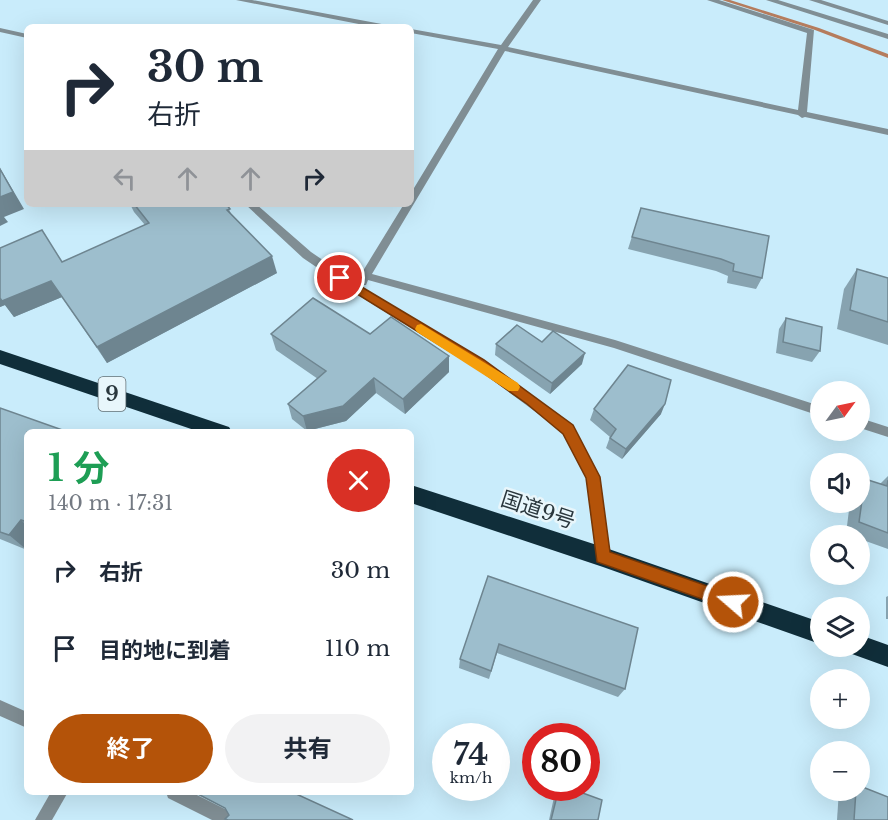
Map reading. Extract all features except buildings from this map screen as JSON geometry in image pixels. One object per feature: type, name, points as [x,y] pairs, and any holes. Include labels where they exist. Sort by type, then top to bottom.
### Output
[{"type":"highway","name":"9","points":[[0,357],[214,429]]},
{"type":"highway","name":"国道9号","points":[[414,495],[603,556],[810,629]]},
{"type":"highway","points":[[870,650],[888,656]]},
{"type":"street","points":[[240,0],[371,24]]},
{"type":"street","points":[[414,196],[503,48],[537,0]]},
{"type":"street","points":[[711,0],[811,32],[802,115]]},
{"type":"street","points":[[770,0],[888,37]]},
{"type":"street","points":[[813,0],[888,23]]},
{"type":"street","points":[[0,30],[24,35]]},
{"type":"street","points":[[414,32],[503,48],[888,132]]},
{"type":"street","points":[[253,207],[307,255],[357,290],[479,364],[568,429],[593,477],[603,556]]},
{"type":"street","points":[[357,290],[408,207]]},
{"type":"street","points":[[366,276],[615,344],[810,408]]},
{"type":"street","points":[[870,426],[888,432]]},
{"type":"street","points":[[0,708],[24,719]]},
{"type":"street","points":[[43,820],[58,795]]},
{"type":"street","points":[[180,795],[229,820]]},
{"type":"waterway","points":[[725,0],[817,29],[888,56]]},
{"type":"slow traffic","points":[[421,329],[513,387]]},
{"type":"route","points":[[340,278],[479,364],[568,429],[593,477],[603,556],[733,602]]}]
